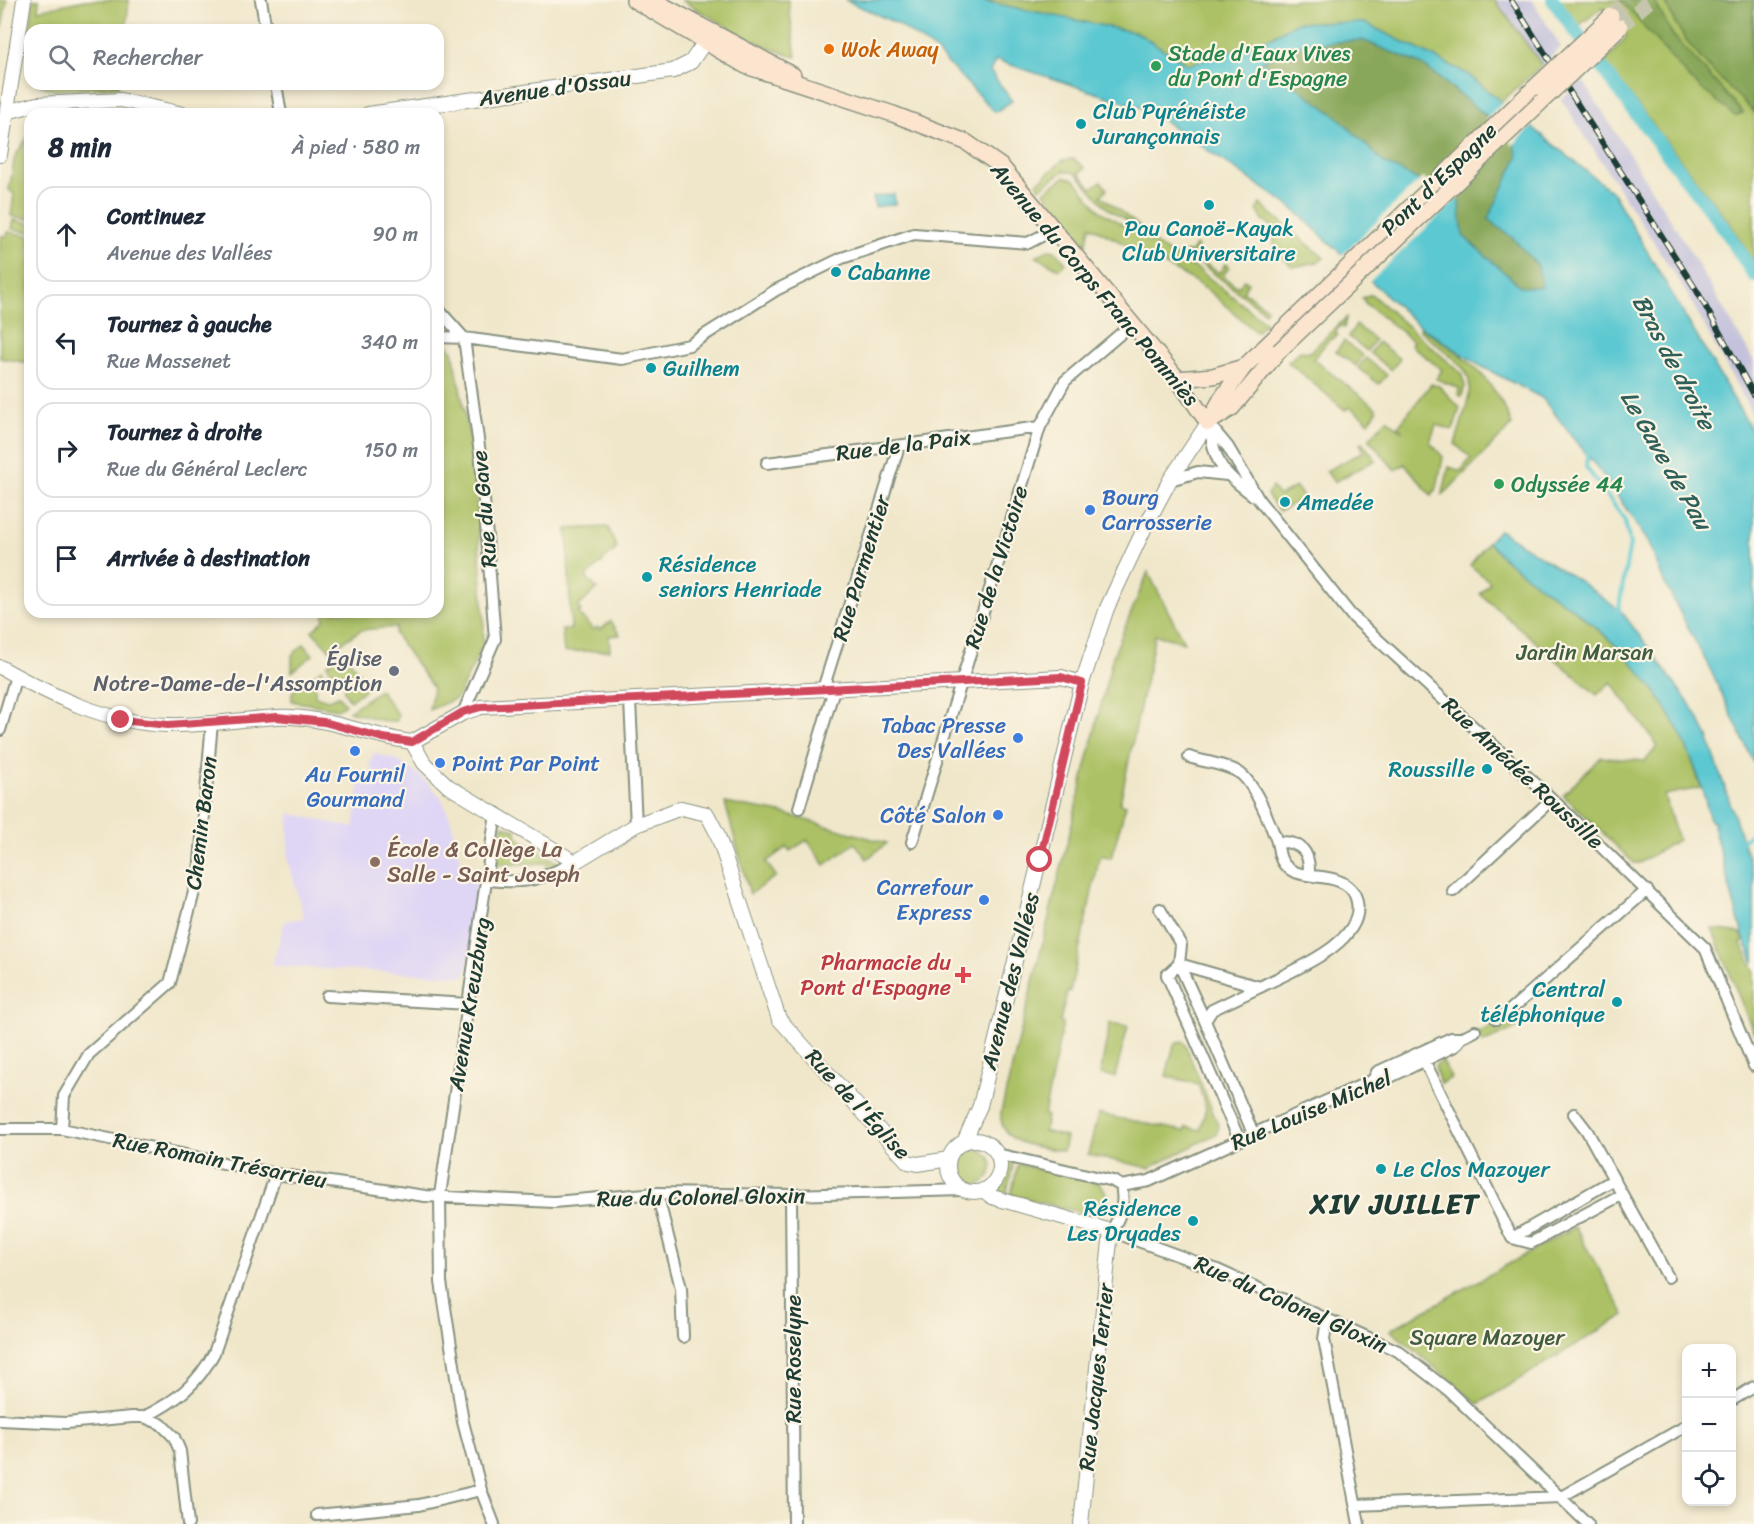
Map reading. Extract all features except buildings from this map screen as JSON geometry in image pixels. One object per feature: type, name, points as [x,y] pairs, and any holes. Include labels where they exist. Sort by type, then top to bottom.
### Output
[{"type":"main road","name":"Avenue du Corps Franc Pommiès","points":[[634,0],[746,66],[810,86],[955,138],[986,154],[1002,167],[1132,324],[1177,379],[1208,423]]},
{"type":"main road","name":"Avenue du Corps Franc Pommiès","points":[[653,0],[786,70],[810,86]]},
{"type":"main road","name":"Pont d'Espagne","points":[[1274,347],[1616,22]]},
{"type":"main road","name":"Avenue des Vallées","points":[[1208,423],[1221,399],[1244,367],[1274,347]]},
{"type":"main road","name":"Avenue des Vallées","points":[[1208,423],[1232,408],[1274,347]]},
{"type":"main road","points":[[1177,379],[1213,376],[1244,367]]},
{"type":"street","points":[[0,155],[4,112],[24,0]]},
{"type":"street","points":[[261,0],[265,24]]},
{"type":"street","points":[[704,43],[729,40]]},
{"type":"street","name":"Avenue d'Ossau","points":[[411,108],[673,71],[691,62],[704,43]]},
{"type":"street","points":[[277,90],[280,108]]},
{"type":"street","points":[[4,112],[37,104],[121,100],[156,108]]},
{"type":"street","points":[[444,337],[622,359],[689,345],[776,290],[842,258],[914,234],[1028,243],[1053,230]]},
{"type":"street","points":[[444,316],[464,338]]},
{"type":"street","name":"Rue de la Victoire","points":[[912,842],[1040,427],[1065,381],[1132,324]]},
{"type":"street","name":"Rue du Gave","points":[[463,712],[495,639],[481,461],[464,338]]},
{"type":"street","name":"Rue Amédée Roussille","points":[[1208,423],[1214,455],[1227,475],[1259,500]]},
{"type":"street","name":"Rue Amédée Roussille","points":[[1208,423],[1228,447],[1259,500],[1351,615],[1552,799],[1705,948],[1754,1066]]},
{"type":"street","name":"Avenue des Vallées","points":[[964,1142],[980,1107],[1082,683],[1107,608],[1170,480],[1208,423]]},
{"type":"street","name":"Rue de la Paix","points":[[767,463],[1040,427]]},
{"type":"street","name":"Rue Parmentier","points":[[799,808],[829,689],[899,446]]},
{"type":"street","points":[[1170,480],[1198,472],[1227,475]]},
{"type":"street","points":[[0,667],[69,702],[121,720],[168,725],[277,717],[324,722],[383,738],[412,742],[463,712],[481,707],[1061,677],[1082,683]]},
{"type":"street","points":[[0,730],[16,676]]},
{"type":"street","points":[[488,880],[516,883],[543,879],[636,825],[630,701]]},
{"type":"street","name":"Chemin Baron","points":[[62,1129],[64,1096],[89,1054],[170,983],[199,873],[212,723]]},
{"type":"street","points":[[412,742],[424,763],[448,786],[575,862]]},
{"type":"street","points":[[1190,758],[1237,771],[1248,780],[1277,842],[1285,865],[1293,871],[1336,880],[1347,885],[1355,894],[1358,906],[1353,927],[1339,944],[1212,1010],[1205,1021]]},
{"type":"street","points":[[1453,891],[1552,799]]},
{"type":"street","name":"Rue de l'Église","points":[[636,825],[681,808],[707,814],[717,833],[779,1019],[908,1162],[918,1164],[949,1159]]},
{"type":"street","name":"Avenue Kreuzburg","points":[[494,1524],[481,1490],[463,1422],[441,1282],[440,1195],[488,880],[496,813]]},
{"type":"street","points":[[1277,842],[1299,844],[1306,852],[1309,874]]},
{"type":"street","points":[[1496,1019],[1507,1013],[1647,890]]},
{"type":"street","points":[[1160,909],[1181,945],[1179,964],[1253,1133]]},
{"type":"street","points":[[1179,964],[1260,987]]},
{"type":"street","points":[[1179,964],[1167,975],[1239,1139]]},
{"type":"street","points":[[327,996],[469,1004]]},
{"type":"street","name":"Rue Louise Michel","points":[[1124,1198],[1143,1184],[1373,1080],[1377,1072],[1422,1057],[1451,1038],[1461,1038],[1475,1031]]},
{"type":"street","points":[[1422,1057],[1512,1238],[1531,1243],[1621,1195]]},
{"type":"street","name":"Avenue des Vallées","points":[[980,1107],[983,1142]]},
{"type":"street","points":[[1574,1114],[1668,1277]]},
{"type":"street","name":"Rue Romain Trésarrieu","points":[[0,1129],[62,1129],[276,1174],[324,1180],[385,1192],[440,1195]]},
{"type":"street","points":[[997,1154],[999,1171],[996,1180],[983,1190],[963,1190],[950,1177],[949,1159],[954,1149],[964,1142],[983,1142],[997,1154],[1113,1181],[1121,1186],[1124,1198],[1120,1218],[1112,1231]]},
{"type":"street","points":[[144,1417],[190,1387],[202,1376],[214,1353],[276,1174]]},
{"type":"street","points":[[1512,1238],[1613,1180]]},
{"type":"street","name":"Rue Louise Michel","points":[[1121,1186],[1143,1184]]},
{"type":"street","name":"Rue du Colonel Gloxin","points":[[440,1195],[554,1202],[657,1193],[791,1194],[963,1190]]},
{"type":"street","name":"Rue du Colonel Gloxin","points":[[983,1190],[992,1197],[1112,1231],[1215,1269],[1398,1351],[1448,1390],[1588,1524]]},
{"type":"street","points":[[657,1193],[681,1288],[683,1337]]},
{"type":"street","name":"Rue Roselyne","points":[[791,1194],[794,1524]]},
{"type":"street","name":"Rue Jacques Terrier","points":[[1081,1524],[1112,1231]]},
{"type":"street","points":[[1327,1320],[1324,1338],[1359,1524]]},
{"type":"street","points":[[1735,1398],[1754,1387]]},
{"type":"street","points":[[0,1420],[66,1422],[144,1417],[161,1424],[174,1437],[180,1451],[188,1524]]},
{"type":"street","points":[[1356,1506],[1561,1497],[1682,1428]]},
{"type":"street","points":[[317,1515],[419,1505],[481,1490]]},
{"type":"shaded area","points":[[1495,0],[1532,0],[1561,47],[1542,65]]},
{"type":"shaded area","points":[[1582,79],[1687,246],[1754,361],[1754,417],[1686,292],[1561,99]]},
{"type":"shaded area","name":"École & Collège La Salle - Saint Joseph","points":[[373,753],[397,760],[421,776],[441,797],[451,821],[461,865],[475,883],[479,897],[465,976],[272,966],[285,921],[304,918],[288,859],[289,813],[354,828],[359,785],[367,785],[373,768],[369,766]]},
{"type":"green space","points":[[0,0],[7,0],[0,38]]},
{"type":"green space","points":[[33,0],[39,0],[38,10],[85,0],[129,0],[127,24],[65,24],[40,21],[40,24],[31,24]]},
{"type":"green space","points":[[681,0],[788,0],[796,57],[752,40]]},
{"type":"green space","points":[[979,0],[1495,0],[1542,65],[1501,102],[1466,73],[1297,22],[1272,37],[1188,65],[1137,33]]},
{"type":"green space","points":[[1560,0],[1754,0],[1754,263],[1731,225],[1605,63],[1627,36],[1603,7],[1577,27]]},
{"type":"green space","points":[[1620,0],[1654,0],[1672,34],[1743,113],[1735,116],[1692,81]]},
{"type":"green space","points":[[1665,0],[1754,0],[1751,52],[1754,112],[1715,74],[1691,46],[1680,32]]},
{"type":"green space","points":[[1362,40],[1423,65],[1512,137],[1518,156],[1489,219],[1513,238],[1538,266],[1542,288],[1521,287],[1463,236],[1459,200],[1384,163],[1339,118],[1260,61],[1307,44]]},
{"type":"green space","points":[[24,143],[24,218],[11,216],[14,194],[9,190],[15,156]]},
{"type":"green space","points":[[1074,159],[1085,168],[1079,173],[1092,188],[1101,181],[1107,189],[1101,196],[1152,236],[1108,209],[1076,173],[1064,171],[1040,188],[1037,183],[1063,160]]},
{"type":"green space","points":[[1064,177],[1075,180],[1100,211],[1199,270],[1266,323],[1256,332],[1210,292],[1189,278],[1090,226],[1086,245],[1044,192]]},
{"type":"green space","points":[[1260,204],[1324,258],[1318,262],[1293,267],[1275,251],[1273,227],[1263,221],[1257,210]]},
{"type":"green space","points":[[14,220],[24,222],[24,231],[12,229]]},
{"type":"green space","points":[[8,232],[24,235],[24,362],[0,358],[0,236],[7,236]]},
{"type":"green space","points":[[1195,245],[1198,247],[1193,256],[1219,273],[1225,264],[1229,267],[1223,276],[1238,287],[1244,280],[1248,283],[1243,291],[1267,308],[1265,312],[1185,252],[1191,252]]},
{"type":"green space","points":[[1049,250],[1056,251],[1066,263],[1059,269],[1035,256]]},
{"type":"green space","points":[[1371,294],[1461,373],[1465,386],[1462,396],[1458,395],[1459,388],[1436,379],[1442,370],[1411,345],[1413,341],[1366,304],[1362,298]]},
{"type":"green space","points":[[1346,318],[1344,328],[1340,326],[1335,333],[1338,335],[1328,341],[1313,359],[1376,408],[1377,411],[1369,422],[1350,407],[1345,410],[1288,362],[1300,351],[1310,352]]},
{"type":"green space","points":[[1356,325],[1375,340],[1367,351],[1348,336]]},
{"type":"green space","points":[[1420,327],[1463,357],[1486,379],[1504,407],[1512,425],[1442,496],[1449,467],[1461,471],[1471,458],[1455,444],[1470,388],[1463,368],[1419,330]]},
{"type":"green space","points":[[1344,341],[1363,356],[1356,366],[1336,351]]},
{"type":"green space","points":[[444,342],[453,351],[474,461],[484,619],[483,645],[457,698],[429,710],[433,688],[395,634],[396,627],[361,630],[330,650],[312,631],[324,618],[444,618]]},
{"type":"green space","points":[[1378,342],[1400,359],[1391,370],[1370,353]]},
{"type":"green space","points":[[1366,358],[1387,375],[1379,384],[1358,368]]},
{"type":"green space","points":[[1431,384],[1439,386],[1460,408],[1453,430],[1436,425],[1430,442],[1443,457],[1437,488],[1431,495],[1405,464],[1395,470],[1369,439],[1387,419],[1403,432],[1398,426]]},
{"type":"green space","points":[[1362,442],[1376,460],[1334,482],[1326,471],[1364,451],[1360,443]]},
{"type":"green space","points":[[1272,487],[1279,496],[1296,487],[1304,498],[1279,511],[1267,495]]},
{"type":"green space","points":[[608,527],[617,548],[586,577],[597,589],[578,607],[581,611],[578,613],[594,630],[597,627],[600,630],[611,621],[620,635],[609,636],[610,650],[564,652],[562,630],[571,629],[567,529]]},
{"type":"green space","name":"Jardin Marsan","points":[[1488,542],[1515,567],[1566,604],[1612,642],[1650,684],[1680,732],[1701,788],[1664,795],[1678,840],[1639,863],[1634,863],[1563,795],[1601,757],[1645,761],[1658,746],[1611,682],[1597,695],[1480,594],[1490,582],[1470,565]]},
{"type":"green space","points":[[1148,572],[1184,642],[1155,635],[1120,803],[1126,805],[1111,858],[1100,855],[1070,992],[1067,992],[1044,1115],[1047,1116],[1044,1131],[1066,1137],[1063,1151],[1032,1146],[1022,1143],[1006,1132],[1001,1112],[1113,656]]},
{"type":"green space","points":[[304,644],[313,655],[292,672],[292,655]]},
{"type":"green space","points":[[344,652],[368,687],[350,701],[344,691],[346,675],[331,671],[327,665]]},
{"type":"green space","points":[[322,669],[324,672],[315,684],[315,696],[328,700],[339,696],[345,704],[338,709],[292,701],[292,692]]},
{"type":"green space","points":[[380,690],[398,715],[397,721],[384,721],[349,711]]},
{"type":"green space","points":[[725,803],[781,813],[887,843],[867,859],[855,843],[825,865],[807,840],[790,851],[787,847],[766,862],[776,876],[750,894]]},
{"type":"green space","points":[[503,825],[516,830],[517,837],[560,864],[548,870],[547,863],[496,865]]},
{"type":"green space","points":[[1712,929],[1741,933],[1744,941],[1741,943],[1754,970],[1754,1034]]},
{"type":"green space","points":[[1513,1019],[1518,1027],[1483,1043],[1478,1033],[1499,1022],[1505,1023]]},
{"type":"green space","points":[[1110,1023],[1128,1026],[1115,1077],[1100,1074]]},
{"type":"green space","points":[[1181,1041],[1184,1042],[1219,1127],[1216,1134],[1150,1168],[1088,1155],[1098,1114],[1184,1131],[1186,1127],[1200,1130],[1206,1108],[1198,1084],[1166,1076],[1174,1045]]},
{"type":"green space","points":[[1442,1060],[1451,1078],[1440,1084],[1435,1066]]},
{"type":"green space","points":[[974,1149],[986,1155],[992,1167],[986,1179],[974,1185],[962,1179],[956,1167],[962,1155]]},
{"type":"green space","points":[[1009,1160],[1014,1161],[1006,1196],[995,1192],[1002,1182]]},
{"type":"green space","points":[[1018,1164],[1100,1183],[1108,1196],[1106,1207],[1095,1216],[1011,1195]]},
{"type":"green space","name":"Square Mazoyer","points":[[1575,1227],[1625,1315],[1478,1404],[1390,1330]]},
{"type":"water","points":[[845,0],[979,0],[1138,33],[1188,65],[1272,37],[1297,22],[1365,23],[1466,73],[1613,193],[1754,434],[1754,763],[1711,671],[1663,580],[1649,543],[1607,480],[1542,398],[1479,365],[1418,325],[1291,207],[1148,110],[996,60],[990,71],[1012,101],[995,112],[936,51],[896,23]],"holes":[[[1362,40],[1423,65],[1512,136],[1518,157],[1488,219],[1513,238],[1538,266],[1542,287],[1521,287],[1463,236],[1459,200],[1384,163],[1339,118],[1261,61],[1307,44]]]},
{"type":"water","points":[[894,194],[895,204],[875,207],[873,197]]},
{"type":"water","points":[[1499,530],[1578,580],[1622,612],[1694,710],[1708,737],[1754,875],[1754,963],[1743,936],[1713,826],[1715,823],[1710,820],[1692,760],[1665,706],[1628,658],[1606,636],[1498,553],[1488,542]]},
{"type":"pier","points":[[1505,100],[1534,125],[1512,146],[1510,138],[1485,119]]},
{"type":"pier","points":[[1422,178],[1459,197],[1368,283],[1340,257]]},
{"type":"waterway","points":[[1553,0],[1630,106],[1725,229],[1754,275]]},
{"type":"waterway","points":[[1588,449],[1586,467],[1625,520],[1630,544],[1618,613]]},
{"type":"waterway","points":[[1739,844],[1754,831]]},
{"type":"tunnel","points":[[1611,16],[1628,0]]},
{"type":"tunnel","points":[[1620,27],[1650,0]]},
{"type":"railway","points":[[1511,0],[1697,291],[1754,395]]},
{"type":"place","name":"Wok Away","points":[[829,49]]},
{"type":"place","name":"Stade d'Eaux Vives du Pont d'Espagne","points":[[1156,66]]},
{"type":"place","name":"Club Pyrénéiste Jurançonnais","points":[[1081,124]]},
{"type":"place","name":"Pau Canoë-Kayak Club Universitaire","points":[[1209,205]]},
{"type":"place","name":"Cabanne","points":[[836,272]]},
{"type":"place","name":"Guilhem","points":[[651,368]]},
{"type":"place","name":"Odyssée 44","points":[[1499,484]]},
{"type":"place","name":"Amedée","points":[[1285,502]]},
{"type":"place","name":"Bourg Carrosserie","points":[[1090,510]]},
{"type":"place","name":"Résidence seniors Henriade","points":[[647,577]]},
{"type":"place","name":"Église Notre-Dame-de-l'Assomption","points":[[394,671]]},
{"type":"place","name":"Tabac Presse Des Vallées","points":[[1018,738]]},
{"type":"place","name":"Au Fournil Gourmand","points":[[355,751]]},
{"type":"place","name":"Point Par Point","points":[[440,763]]},
{"type":"place","name":"Roussille","points":[[1487,769]]},
{"type":"place","name":"Côté Salon","points":[[998,815]]},
{"type":"place","name":"École & Collège La Salle - Saint Joseph","points":[[375,862]]},
{"type":"place","name":"Carrefour Express","points":[[984,900]]},
{"type":"place","name":"Pharmacie du Pont d'Espagne","points":[[963,975]]},
{"type":"place","name":"Central téléphonique","points":[[1617,1002]]},
{"type":"place","name":"Le Clos Mazoyer","points":[[1381,1169]]},
{"type":"place","name":"Résidence Les Dryades","points":[[1193,1221]]},
{"type":"district","name":"XIV JUILLET","points":[[1395,1203]]},
{"type":"route","points":[[121,720],[168,725],[265,720],[277,717],[324,722],[383,738],[412,742],[463,712],[481,707],[1061,677],[1082,683],[1040,860]]},
{"type":"water label","name":"Bras de droite","points":[[1674,362]]},
{"type":"water label","name":"Le Gave de Pau","points":[[1666,460]]}]
